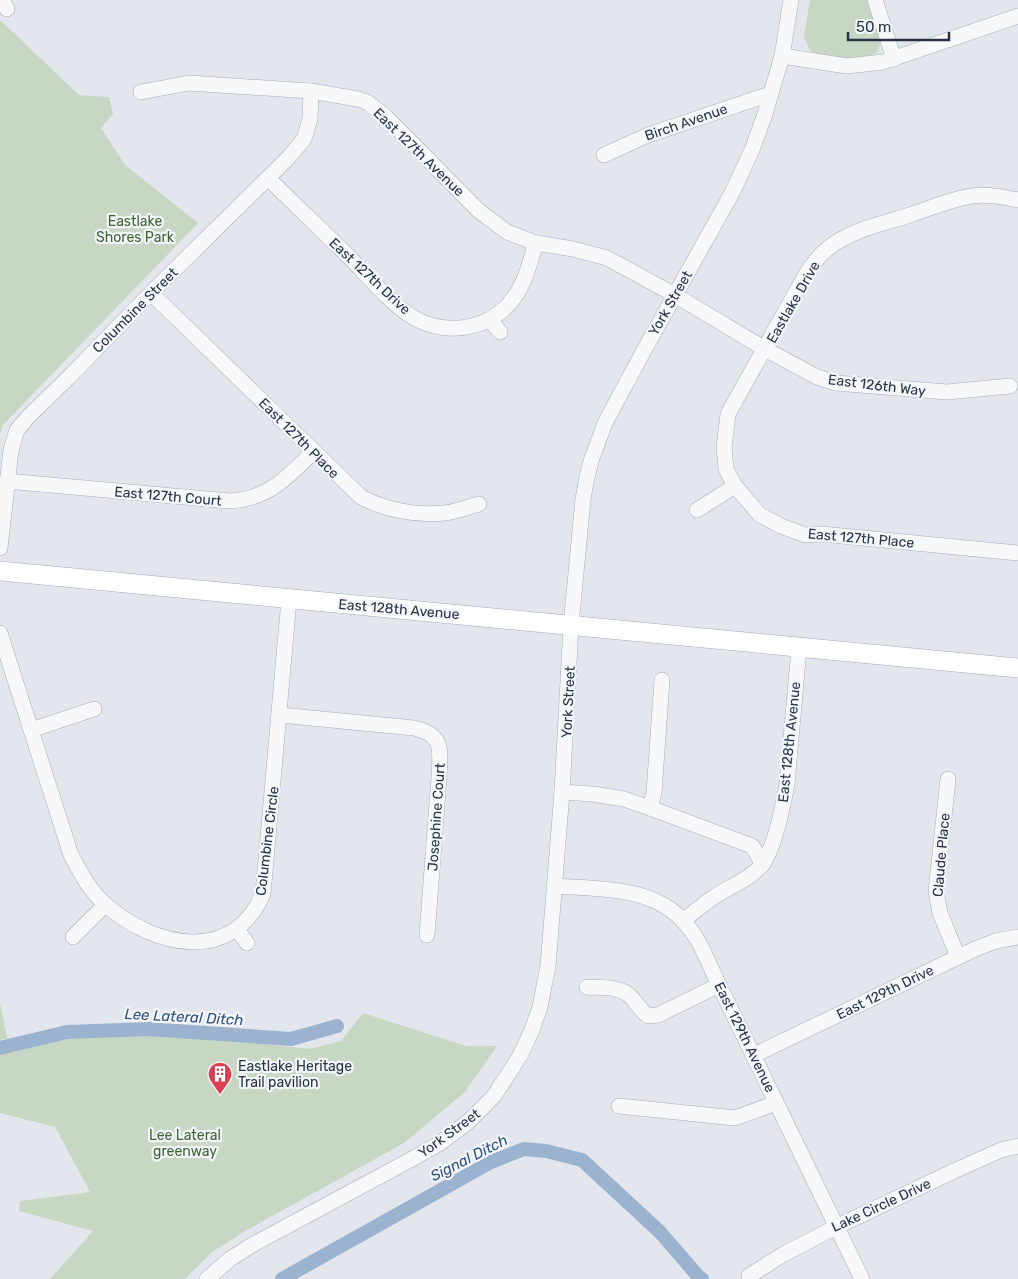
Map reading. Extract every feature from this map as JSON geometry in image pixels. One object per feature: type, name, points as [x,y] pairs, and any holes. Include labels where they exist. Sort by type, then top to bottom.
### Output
[{"type":"main road","name":"East 128th Avenue","points":[[0,571],[1018,668]]},
{"type":"street","name":"York Street","points":[[207,1279],[230,1258],[440,1143],[468,1122],[494,1096],[520,1056],[532,1030],[540,1007],[548,966],[562,792],[571,626],[583,499],[592,458],[605,423],[732,193],[752,150],[782,56],[791,0]]},
{"type":"street","points":[[875,0],[894,58]]},
{"type":"street","points":[[782,56],[820,63],[863,66],[894,58],[1018,16]]},
{"type":"street","name":"East 127th Avenue","points":[[141,92],[189,83],[311,91],[358,100],[376,108],[485,216],[507,232],[536,243],[598,255],[676,294]]},
{"type":"street","name":"Columbine Street","points":[[0,548],[6,481],[13,440],[17,430],[150,293],[289,157],[304,139],[310,119],[311,91]]},
{"type":"street","name":"Birch Avenue","points":[[604,155],[648,135],[770,94]]},
{"type":"street","name":"East 127th Drive","points":[[268,178],[401,309],[428,325],[451,329],[480,325],[500,313],[521,288],[536,243]]},
{"type":"street","name":"Eastlake Drive","points":[[735,486],[726,469],[724,447],[728,414],[812,265],[828,248],[842,238],[869,227],[948,202],[972,196],[999,196],[1018,200]]},
{"type":"street","name":"East 127th Place","points":[[150,293],[361,497],[389,508],[420,512],[445,513],[479,504]]},
{"type":"street","name":"East 126th Way","points":[[676,294],[765,349],[817,377],[836,383],[947,392],[1010,386]]},
{"type":"street","points":[[490,320],[500,332]]},
{"type":"street","name":"East 127th Court","points":[[6,481],[229,502],[240,501],[263,494],[272,489],[285,480],[313,452]]},
{"type":"street","points":[[697,510],[735,486]]},
{"type":"street","name":"East 127th Place","points":[[735,486],[760,515],[781,526],[805,534],[822,534],[1018,553]]},
{"type":"street","name":"Columbine Circle","points":[[0,633],[71,855],[88,887],[105,905],[125,921],[139,929],[168,939],[185,942],[210,941],[220,939],[236,929],[251,916],[263,894],[289,599]]},
{"type":"street","name":"East 128th Avenue","points":[[683,921],[714,897],[752,875],[763,864],[769,852],[777,828],[786,784],[799,648]]},
{"type":"street","points":[[650,808],[654,793],[662,680]]},
{"type":"street","points":[[31,730],[94,709]]},
{"type":"street","name":"Josephine Court","points":[[280,715],[437,730],[440,754],[427,935]]},
{"type":"street","name":"Claude Place","points":[[948,779],[936,891],[940,913],[958,957]]},
{"type":"street","points":[[562,792],[624,799],[650,808],[752,846],[763,864]]},
{"type":"street","name":"East 129th Avenue","points":[[554,886],[640,895],[665,907],[683,921],[696,938],[720,985],[862,1279]]},
{"type":"street","points":[[73,937],[105,905]]},
{"type":"street","points":[[236,929],[248,943]]},
{"type":"street","name":"East 129th Drive","points":[[754,1055],[958,957],[996,941],[1018,937]]},
{"type":"street","points":[[588,987],[619,990],[629,995],[639,1010],[648,1016],[658,1015],[720,985]]},
{"type":"street","points":[[619,1106],[735,1118],[776,1103]]},
{"type":"street","name":"Lake Circle Drive","points":[[749,1276],[782,1255],[836,1226],[962,1167],[1001,1150],[1018,1146]]},
{"type":"green space","points":[[810,0],[868,0],[881,41],[877,53],[853,58],[811,52],[804,37]]},
{"type":"green space","name":"Eastlake Shores Park","points":[[0,20],[79,95],[109,97],[113,114],[101,128],[125,165],[198,223],[3,425],[0,433]]},
{"type":"green space","points":[[0,1003],[7,1038],[0,1040]]},
{"type":"green space","name":"Lee Lateral greenway","points":[[363,1013],[466,1046],[497,1046],[465,1092],[404,1143],[245,1231],[211,1253],[185,1279],[50,1279],[93,1231],[19,1211],[20,1201],[90,1192],[55,1127],[0,1113],[0,1052],[61,1039],[156,1032],[309,1049],[341,1041]]},
{"type":"waterway","name":"Lee Lateral Ditch","points":[[0,1048],[67,1032],[149,1029],[291,1039],[337,1026]]},
{"type":"waterway","name":"Signal Ditch","points":[[282,1279],[491,1162],[524,1149],[546,1151],[582,1160],[660,1232],[702,1279]]},
{"type":"place","name":"Eastlake Heritage Trail pavilion","points":[[220,1095]]}]
